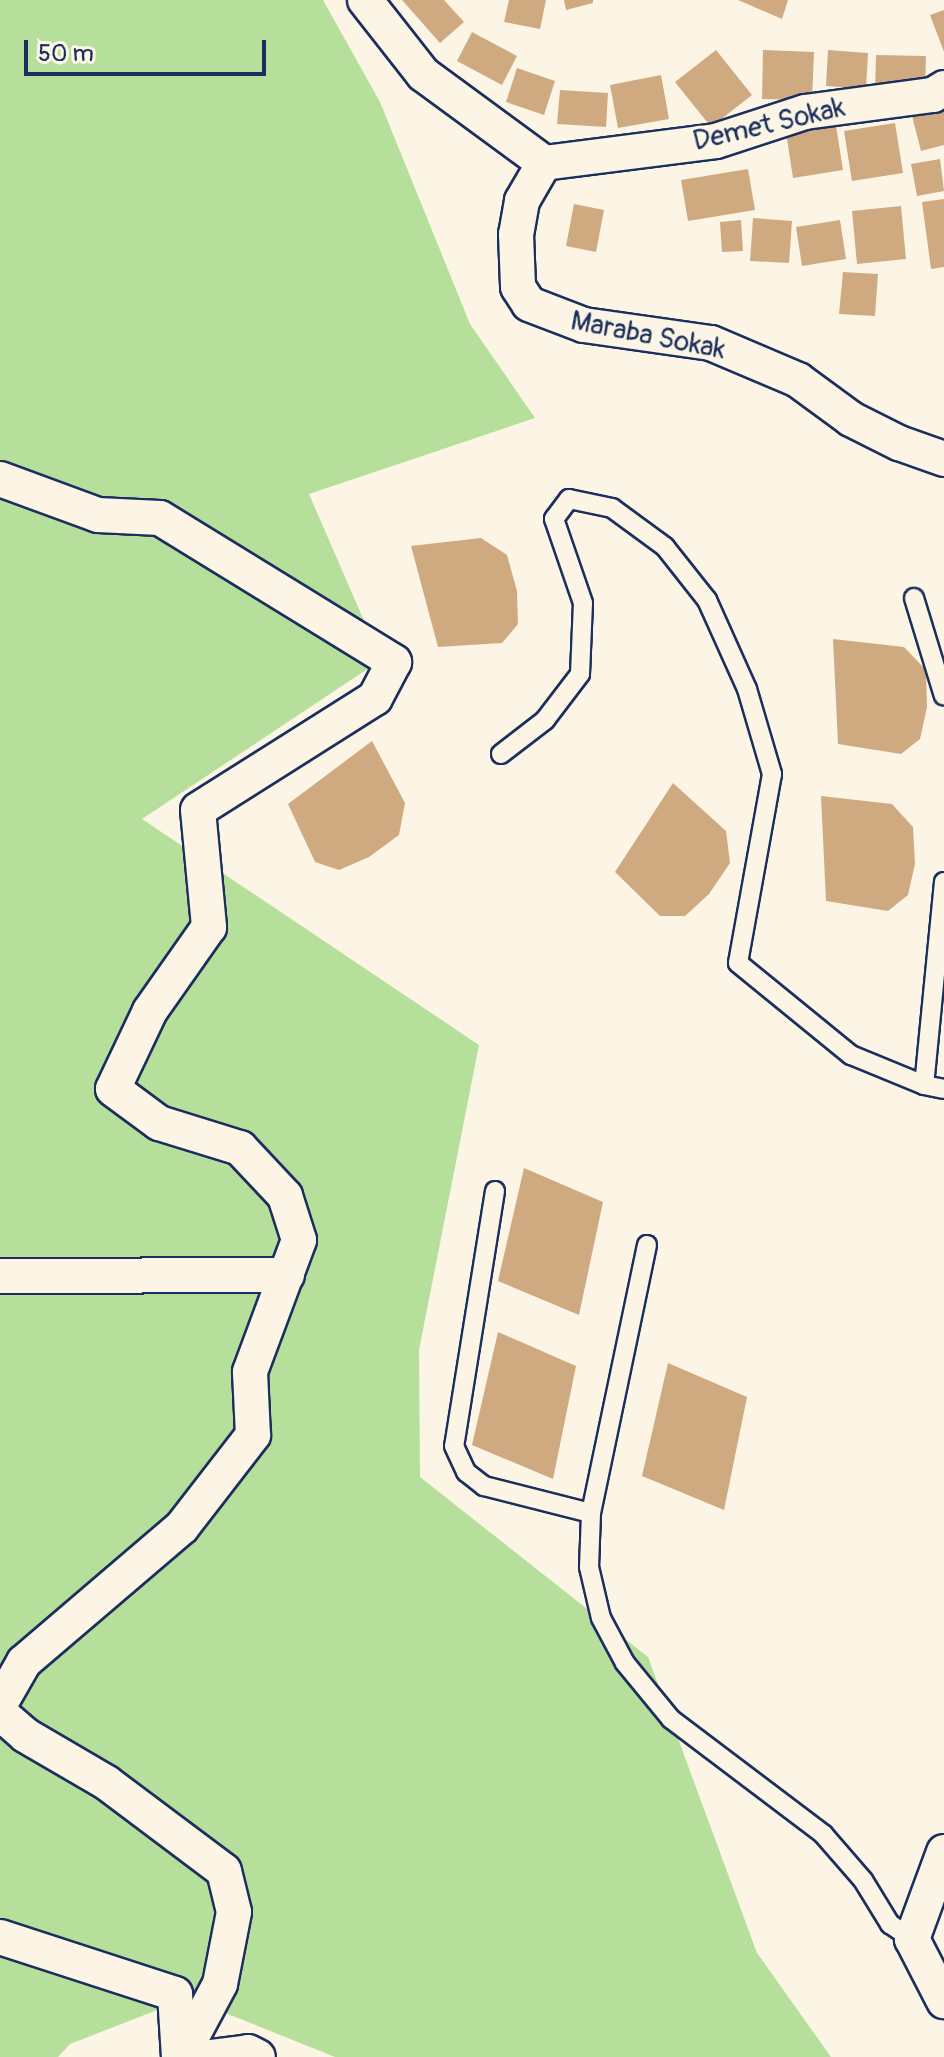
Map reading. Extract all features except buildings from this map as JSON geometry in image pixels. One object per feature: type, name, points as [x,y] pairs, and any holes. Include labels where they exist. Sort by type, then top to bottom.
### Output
[{"type":"street","points":[[365,0],[423,74],[544,163]]},
{"type":"street","name":"Demet Sokak","points":[[544,163],[716,141],[805,112],[933,95],[944,88]]},
{"type":"street","name":"Maraba Sokak","points":[[544,163],[522,201],[516,234],[518,287],[529,304],[584,325],[711,343],[798,380],[851,419],[899,443],[944,459]]},
{"type":"street","points":[[0,479],[98,515],[160,518],[394,662],[375,698],[198,810],[209,927],[150,1011],[113,1089],[159,1123],[240,1148],[285,1196],[299,1240],[250,1372],[253,1435],[182,1527],[24,1662],[0,1704]]},
{"type":"street","points":[[0,1276],[287,1275]]},
{"type":"street","points":[[0,1713],[25,1735],[107,1783],[224,1871],[234,1912],[220,1984],[180,2057]]},
{"type":"street","points":[[944,1852],[912,1939],[944,2001]]},
{"type":"street","points":[[0,1937],[175,1994],[180,2057]]},
{"type":"street","points":[[210,2057],[248,2052],[258,2057]]},
{"type":"lane","points":[[501,754],[545,720],[580,674],[583,603],[554,519],[569,499],[612,508],[665,547],[707,600],[747,689],[772,774],[738,963],[851,1055],[924,1085],[944,1089]]},
{"type":"lane","points":[[914,598],[944,696]]},
{"type":"lane","points":[[924,1085],[944,882]]},
{"type":"lane","points":[[495,1191],[454,1446],[466,1472],[484,1486],[591,1513]]},
{"type":"lane","points":[[647,1245],[591,1513],[587,1540],[593,1594],[611,1641],[639,1682],[697,1743],[793,1807],[823,1834],[863,1880],[890,1924],[912,1939]]},
{"type":"green space","points":[[0,0],[323,0],[380,102],[470,324],[535,418],[309,494],[381,660],[142,819],[479,1045],[419,1350],[420,1477],[648,1657],[757,1953],[831,2057],[335,2057],[188,1998],[70,2044],[58,2057],[0,2057]]}]
